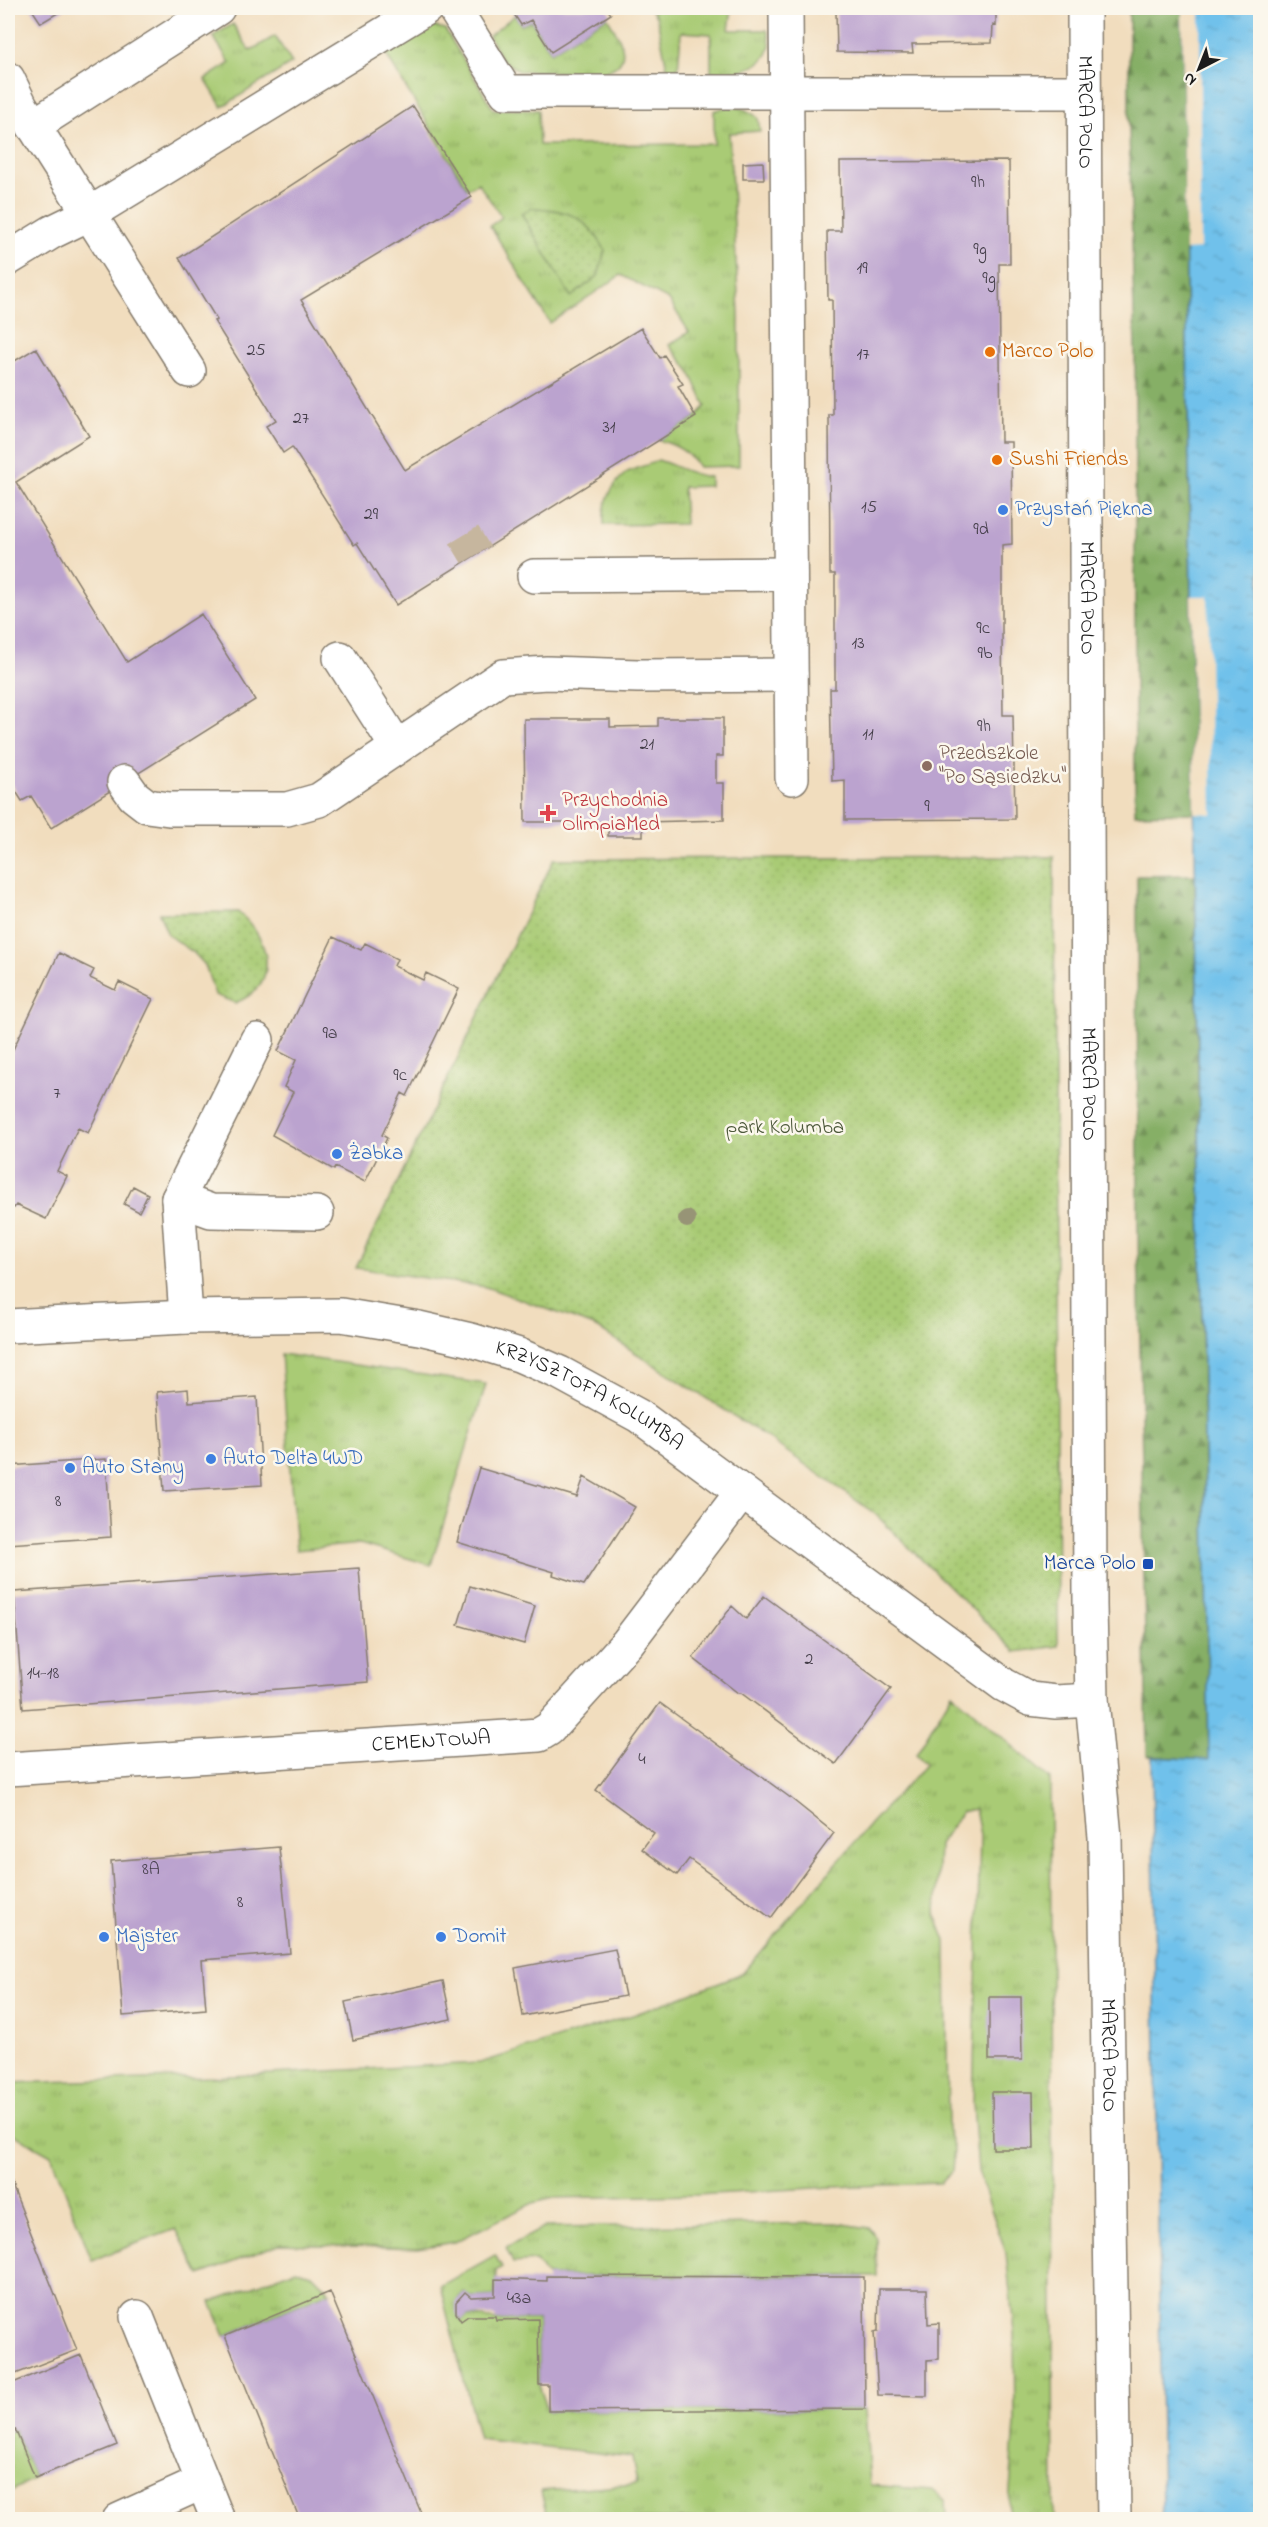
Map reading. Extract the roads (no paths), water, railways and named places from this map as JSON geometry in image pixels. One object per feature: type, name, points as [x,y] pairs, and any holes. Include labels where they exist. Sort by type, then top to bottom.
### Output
[{"type":"street","points":[[33,126],[218,8]]},
{"type":"street","points":[[8,259],[52,232],[89,214],[426,8]]},
{"type":"street","points":[[454,8],[506,93],[1084,92]]},
{"type":"street","points":[[786,8],[792,778]]},
{"type":"street","name":"MARCA POLO","points":[[1084,8],[1092,1700],[1105,1837],[1114,2520]]},
{"type":"street","points":[[8,79],[33,126],[189,371]]},
{"type":"street","points":[[534,576],[790,574]]},
{"type":"street","points":[[340,658],[397,747]]},
{"type":"street","points":[[124,782],[134,796],[147,806],[169,809],[287,809],[319,800],[503,676],[547,673],[638,676],[791,675]]},
{"type":"street","points":[[186,1317],[178,1199],[257,1040]]},
{"type":"street","points":[[178,1199],[211,1211],[317,1213]]},
{"type":"street","name":"KRZYSZTOFA KOLUMBA","points":[[8,1326],[186,1317],[341,1315],[408,1325],[471,1340],[519,1355],[560,1373],[639,1416],[1005,1685],[1030,1699],[1056,1702],[1092,1700]]},
{"type":"street","name":"CEMENTOWA","points":[[8,1769],[539,1735],[549,1729],[628,1642],[742,1492]]},
{"type":"street","points":[[137,2317],[218,2520]]},
{"type":"street","points":[[119,2520],[203,2482]]},
{"type":"water","points":[[1182,8],[1260,8],[1260,2519],[1162,2519],[1152,1757],[1209,1760]]},
{"type":"tunnel","points":[[464,535],[476,555]]},
{"type":"place","name":"Marco Polo","points":[[990,352]]},
{"type":"place","name":"Sushi Friends","points":[[997,460]]},
{"type":"place","name":"Przystań Piękna","points":[[1003,510]]},
{"type":"place","name":"Przedszkole \"Po Sąsiedzku\"","points":[[927,766]]},
{"type":"place","name":"Przychodnia OlimpiaMed","points":[[548,813]]},
{"type":"place","name":"Żabka","points":[[337,1154]]},
{"type":"place","name":"Auto Delta 4WD","points":[[211,1459]]},
{"type":"place","name":"Auto Stany","points":[[70,1468]]},
{"type":"place","name":"Marca Polo","points":[[1148,1564]]},
{"type":"place","name":"Majster","points":[[104,1937]]},
{"type":"place","name":"Domit","points":[[441,1937]]},
{"type":"park label","name":"park Kolumba","points":[[785,1128]]}]
